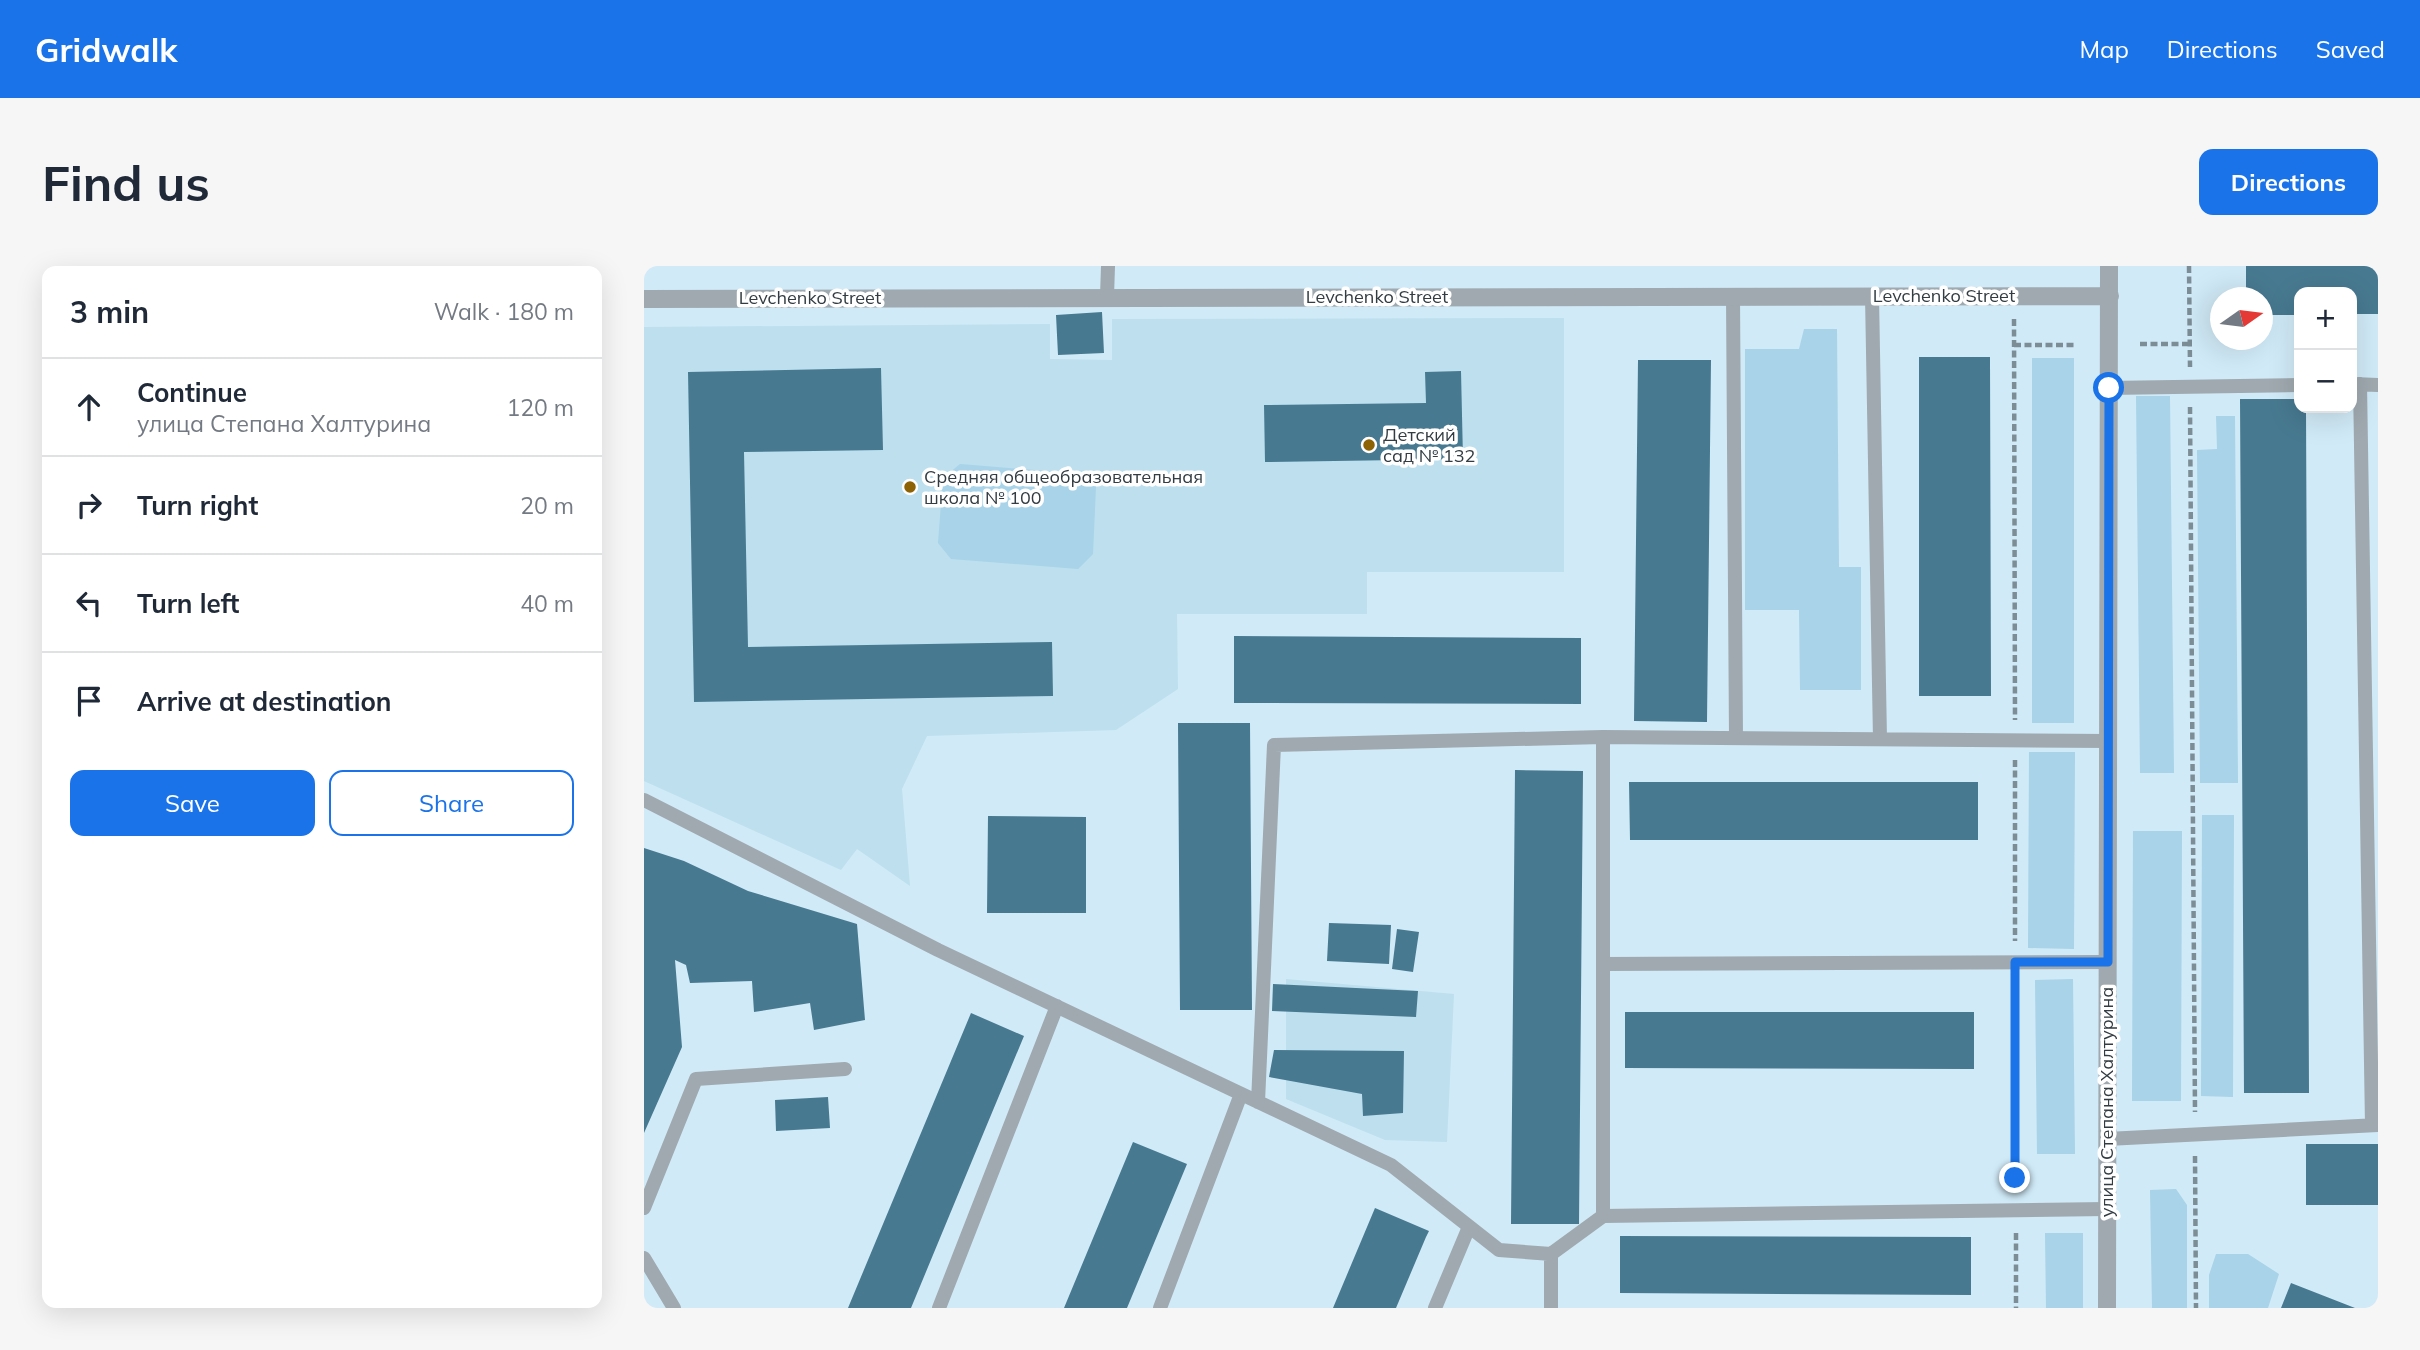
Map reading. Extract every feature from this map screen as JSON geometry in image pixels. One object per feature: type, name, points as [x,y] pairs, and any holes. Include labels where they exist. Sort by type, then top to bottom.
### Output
[{"type":"street","name":"улица Степана Халтурина","points":[[2106,1308],[2109,266]]},
{"type":"street","name":"Levchenko Street","points":[[644,299],[2110,296]]},
{"type":"lane","points":[[1107,297],[1108,266]]},
{"type":"lane","points":[[1733,296],[1735,738]]},
{"type":"lane","points":[[1872,296],[1880,739]]},
{"type":"lane","points":[[2357,384],[2378,385]]},
{"type":"lane","points":[[2109,388],[2294,385]]},
{"type":"lane","points":[[2107,1139],[2375,1125],[2357,413]]},
{"type":"lane","points":[[1603,737],[1603,1216]]},
{"type":"lane","points":[[1258,1102],[1274,745],[1603,737],[2108,741]]},
{"type":"lane","points":[[644,800],[938,950],[1391,1165],[1499,1250],[1551,1254],[1603,1216],[2107,1209]]},
{"type":"lane","points":[[1603,964],[2108,962]]},
{"type":"lane","points":[[939,1308],[1057,1006]]},
{"type":"lane","points":[[644,1208],[696,1079],[845,1069]]},
{"type":"lane","points":[[1160,1308],[1241,1094]]},
{"type":"lane","points":[[1435,1308],[1469,1227]]},
{"type":"lane","points":[[1551,1254],[1551,1308]]},
{"type":"lane","points":[[644,1258],[674,1308]]},
{"type":"path","points":[[2189,266],[2196,1308]]},
{"type":"path","points":[[2014,296],[2016,1308]]},
{"type":"path","points":[[2140,344],[2189,344]]},
{"type":"path","points":[[2014,345],[2074,345]]},
{"type":"shaded area","name":"Средняя общеобразовательная школа № 100","points":[[1564,318],[1564,572],[1367,572],[1367,614],[1177,614],[1178,689],[1116,730],[927,736],[902,789],[910,886],[857,849],[841,870],[644,781],[644,327],[1050,324],[1050,359],[1112,360],[1112,319]]},
{"type":"shaded area","points":[[1804,329],[1837,329],[1839,567],[1861,567],[1861,690],[1800,690],[1799,610],[1745,610],[1745,349],[1799,349]]},
{"type":"shaded area","points":[[2032,358],[2074,358],[2074,723],[2032,723]]},
{"type":"shaded area","points":[[2136,396],[2170,396],[2174,773],[2140,773]]},
{"type":"shaded area","points":[[2216,416],[2235,416],[2238,783],[2200,783],[2197,450],[2217,449]]},
{"type":"shaded area","points":[[960,464],[1082,474],[1096,486],[1093,554],[1078,569],[951,559],[938,543],[943,478]]},
{"type":"shaded area","points":[[2029,752],[2075,752],[2074,949],[2028,948]]},
{"type":"shaded area","points":[[2202,815],[2234,815],[2233,1097],[2201,1096]]},
{"type":"shaded area","points":[[2133,831],[2182,831],[2181,1101],[2132,1101]]},
{"type":"shaded area","points":[[1286,979],[1454,994],[1447,1142],[1385,1140],[1286,1099]]},
{"type":"shaded area","points":[[2073,979],[2075,1154],[2037,1154],[2035,980]]},
{"type":"shaded area","points":[[2176,1189],[2187,1205],[2187,1308],[2152,1308],[2150,1190]]},
{"type":"shaded area","points":[[2045,1233],[2083,1233],[2083,1308],[2046,1308]]},
{"type":"shaded area","points":[[2216,1254],[2248,1254],[2279,1274],[2268,1308],[2209,1308],[2209,1275]]},
{"type":"building","points":[[2246,266],[2378,266],[2378,314],[2357,314],[2357,287],[2294,287],[2294,315],[2273,315],[2273,287],[2246,287]]},
{"type":"building","points":[[1102,312],[1104,353],[1058,355],[1056,315]]},
{"type":"building","points":[[1919,357],[1990,357],[1991,696],[1919,696]]},
{"type":"building","points":[[1638,360],[1711,360],[1707,722],[1634,721]]},
{"type":"building","points":[[881,368],[883,450],[744,452],[748,647],[1052,642],[1053,696],[694,702],[688,372]]},
{"type":"building","points":[[1461,371],[1463,459],[1265,462],[1264,405],[1426,403],[1425,372]]},
{"type":"building","points":[[2240,399],[2294,399],[2294,413],[2306,413],[2309,1093],[2244,1093]]},
{"type":"building","points":[[1234,636],[1581,638],[1581,704],[1234,703]]},
{"type":"building","points":[[1178,723],[1250,723],[1252,1010],[1180,1010]]},
{"type":"building","points":[[1515,770],[1583,771],[1579,1224],[1511,1224]]},
{"type":"building","points":[[1629,782],[1978,782],[1978,840],[1630,840]]},
{"type":"building","points":[[988,816],[1086,817],[1086,913],[987,913]]},
{"type":"building","points":[[644,848],[684,861],[748,891],[857,924],[865,1020],[814,1030],[810,1003],[754,1012],[752,981],[690,983],[686,965],[675,960],[682,1047],[644,1133]]},
{"type":"building","points":[[1329,923],[1391,925],[1389,964],[1327,961]]},
{"type":"building","points":[[1397,929],[1419,932],[1413,972],[1392,969]]},
{"type":"building","points":[[1273,984],[1418,991],[1416,1017],[1272,1011]]},
{"type":"building","points":[[1625,1012],[1974,1012],[1974,1069],[1625,1068]]},
{"type":"building","points":[[971,1013],[1024,1036],[911,1308],[848,1308]]},
{"type":"building","points":[[1274,1050],[1404,1051],[1403,1113],[1363,1116],[1362,1094],[1269,1077]]},
{"type":"building","points":[[828,1097],[830,1128],[776,1131],[775,1100]]},
{"type":"building","points":[[1133,1142],[1187,1164],[1127,1308],[1064,1308]]},
{"type":"building","points":[[2306,1144],[2378,1144],[2378,1205],[2306,1205]]},
{"type":"building","points":[[1375,1208],[1429,1231],[1396,1308],[1333,1308]]},
{"type":"building","points":[[1620,1236],[1971,1237],[1971,1295],[1620,1293]]},
{"type":"building","points":[[2291,1283],[2355,1308],[2281,1308]]},
{"type":"place","name":"Детский сад № 132","points":[[1369,445]]},
{"type":"place","name":"Средняя общеобразовательная школа № 100","points":[[910,487]]},
{"type":"route","points":[[2015,1178],[2015,962],[2108,962],[2109,388]]}]
